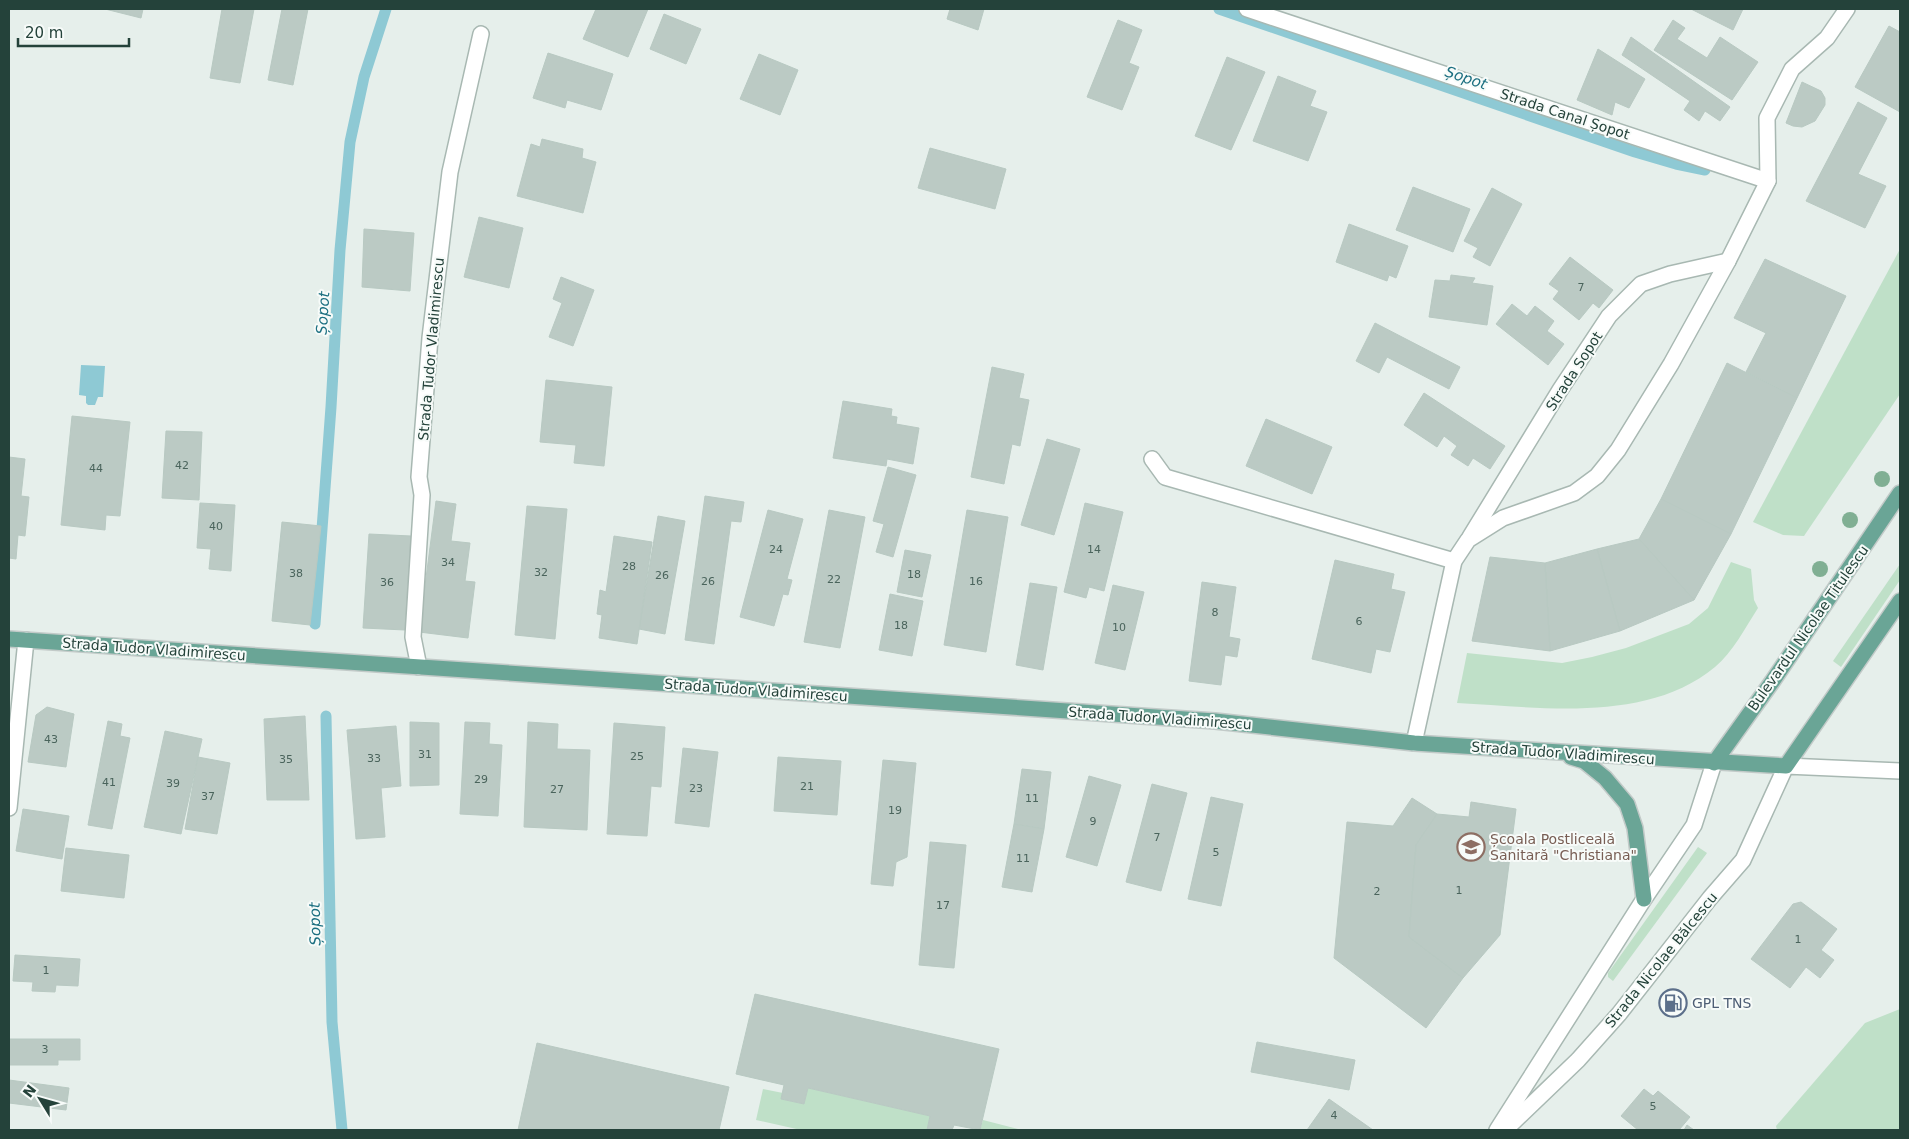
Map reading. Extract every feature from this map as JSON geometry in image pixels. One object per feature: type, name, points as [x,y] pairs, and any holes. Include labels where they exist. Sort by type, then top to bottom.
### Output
[{"type":"main road","name":"Bulevardul Nicolae Titulescu","points":[[1714,763],[1777,675],[1900,493]]},
{"type":"main road","points":[[1786,766],[1900,604]]},
{"type":"main road","name":"Strada Tudor Vladimirescu","points":[[9,639],[1205,721],[1414,743],[1786,766]]},
{"type":"main road","points":[[1556,752],[1584,761],[1605,778],[1627,804],[1634,828],[1644,899]]},
{"type":"street","name":"Strada Canal Șopot","points":[[1247,9],[1768,181]]},
{"type":"street","name":"Strada Sopot","points":[[1468,540],[1503,518],[1574,493],[1597,476],[1618,450],[1671,364],[1728,261],[1768,181],[1767,118],[1792,70],[1827,38],[1847,9]]},
{"type":"street","name":"Strada Tudor Vladimirescu","points":[[419,667],[413,638],[422,496],[419,477],[430,338],[450,172],[481,34]]},
{"type":"street","name":"Strada Sopot","points":[[1414,743],[1454,561],[1560,390],[1609,316],[1641,284],[1670,274],[1728,261]]},
{"type":"street","points":[[1152,459],[1165,477],[1454,561]]},
{"type":"street","points":[[9,808],[26,640]]},
{"type":"street","points":[[1497,1130],[1644,899],[1694,825],[1714,763]]},
{"type":"street","name":"Strada Tudor Vladimirescu","points":[[1786,766],[1900,771]]},
{"type":"street","name":"Strada Nicolae Bălcescu","points":[[1505,1130],[1578,1060],[1619,1014],[1710,898],[1743,860],[1786,766]]},
{"type":"green space","points":[[1900,249],[1900,394],[1804,536],[1783,535],[1753,522]]},
{"type":"green space","points":[[1731,562],[1751,569],[1754,600],[1758,608],[1721,661],[1688,685],[1657,697],[1625,704],[1591,708],[1523,707],[1457,703],[1467,653],[1562,663],[1626,648],[1689,624],[1708,608]]},
{"type":"green space","points":[[1900,564],[1900,580],[1841,667],[1833,661]]},
{"type":"green space","points":[[1698,847],[1707,853],[1613,981],[1608,977],[1608,973]]},
{"type":"green space","points":[[1900,1009],[1900,1130],[1777,1130],[1776,1126],[1865,1023]]},
{"type":"green space","points":[[808,1088],[930,1116],[927,1130],[801,1130],[756,1120],[763,1089],[783,1093],[781,1099],[804,1104]]},
{"type":"green space","points":[[983,1120],[1022,1130],[980,1130]]},
{"type":"water","points":[[81,365],[105,366],[103,397],[98,397],[95,405],[88,405],[86,403],[86,396],[79,395]]},
{"type":"building","points":[[105,9],[143,9],[141,18]]},
{"type":"building","points":[[222,9],[254,9],[240,83],[210,78]]},
{"type":"building","points":[[282,9],[308,9],[293,85],[268,80]]},
{"type":"building","points":[[596,9],[648,9],[628,57],[583,39]]},
{"type":"building","points":[[950,9],[984,9],[978,30],[947,19]]},
{"type":"building","points":[[1691,9],[1743,9],[1733,30]]},
{"type":"building","points":[[664,14],[701,29],[686,64],[650,49]]},
{"type":"building","points":[[1118,20],[1142,30],[1129,63],[1139,67],[1122,110],[1087,97]]},
{"type":"building","points":[[1673,20],[1685,28],[1677,39],[1707,58],[1720,37],[1758,62],[1732,100],[1654,50]]},
{"type":"building","points":[[1889,26],[1900,32],[1900,112],[1855,87]]},
{"type":"building","points":[[1631,37],[1730,107],[1720,121],[1705,111],[1699,121],[1684,110],[1690,101],[1622,55]]},
{"type":"building","points":[[1598,49],[1645,79],[1629,108],[1615,102],[1612,115],[1577,100]]},
{"type":"building","points":[[548,53],[613,74],[601,110],[567,100],[565,108],[533,98]]},
{"type":"building","points":[[759,54],[798,70],[780,115],[740,99]]},
{"type":"building","points":[[1227,57],[1265,72],[1231,150],[1195,136]]},
{"type":"building","points":[[1278,76],[1316,91],[1310,106],[1327,112],[1308,161],[1253,141]]},
{"type":"building","points":[[1802,82],[1821,91],[1825,98],[1825,105],[1815,121],[1802,127],[1786,123]]},
{"type":"building","points":[[1858,102],[1887,118],[1858,174],[1886,186],[1865,228],[1806,201]]},
{"type":"building","points":[[542,139],[583,149],[582,158],[596,162],[583,213],[517,196],[531,144],[540,147]]},
{"type":"building","points":[[930,148],[1006,169],[995,209],[918,188]]},
{"type":"building","points":[[1413,187],[1470,209],[1453,252],[1396,230]]},
{"type":"building","points":[[1492,188],[1522,204],[1490,266],[1473,257],[1478,248],[1464,241]]},
{"type":"building","points":[[479,217],[523,228],[509,288],[464,277]]},
{"type":"building","points":[[1349,224],[1408,246],[1396,278],[1389,275],[1387,281],[1336,262]]},
{"type":"building","points":[[364,229],[414,233],[410,291],[362,287]]},
{"type":"building","points":[[1570,257],[1613,290],[1599,308],[1593,303],[1579,320],[1553,299],[1559,291],[1549,284]]},
{"type":"building","points":[[1765,259],[1846,296],[1797,398],[1746,372],[1766,333],[1734,318]]},
{"type":"building","points":[[1451,275],[1475,278],[1472,283],[1493,286],[1487,325],[1429,317],[1435,280],[1450,281]]},
{"type":"building","points":[[561,277],[594,290],[573,346],[549,337],[562,303],[553,299]]},
{"type":"building","points":[[1512,304],[1527,316],[1535,306],[1554,321],[1547,331],[1564,344],[1548,365],[1496,324]]},
{"type":"building","points":[[1375,323],[1460,367],[1449,389],[1387,357],[1379,373],[1356,361]]},
{"type":"building","points":[[1727,363],[1797,398],[1731,534],[1661,499]]},
{"type":"building","points":[[992,367],[1024,374],[1019,398],[1029,400],[1020,446],[1012,444],[1004,484],[971,477]]},
{"type":"building","points":[[546,380],[612,387],[604,466],[574,463],[576,445],[540,442]]},
{"type":"building","points":[[1424,393],[1505,446],[1490,469],[1473,458],[1468,466],[1451,455],[1457,446],[1444,436],[1437,447],[1404,425]]},
{"type":"building","points":[[843,401],[892,409],[891,416],[897,417],[896,424],[919,428],[913,464],[887,459],[886,466],[833,458]]},
{"type":"building","points":[[72,416],[130,422],[120,516],[106,515],[105,530],[61,525]]},
{"type":"building","points":[[1266,419],[1332,447],[1312,494],[1246,466]]},
{"type":"building","points":[[166,431],[202,432],[199,500],[162,498]]},
{"type":"building","points":[[1047,439],[1080,449],[1054,535],[1021,525]]},
{"type":"building","points":[[9,457],[25,459],[21,496],[29,497],[25,536],[18,535],[16,559],[9,558]]},
{"type":"building","points":[[888,467],[916,475],[893,557],[876,552],[884,524],[873,521]]},
{"type":"building","points":[[705,496],[744,502],[741,522],[731,521],[714,644],[685,640]]},
{"type":"building","points":[[1661,499],[1731,534],[1694,600],[1639,539]]},
{"type":"building","points":[[436,501],[456,504],[451,541],[470,543],[465,581],[475,582],[468,638],[419,632]]},
{"type":"building","points":[[200,503],[235,505],[231,571],[209,569],[211,549],[197,548]]},
{"type":"building","points":[[1085,503],[1123,512],[1104,591],[1089,587],[1086,598],[1064,592]]},
{"type":"building","points":[[527,506],[567,509],[555,639],[515,635]]},
{"type":"building","points":[[768,510],[803,519],[787,579],[792,580],[788,595],[783,594],[774,626],[740,617]]},
{"type":"building","points":[[829,510],[865,517],[840,648],[804,642]]},
{"type":"building","points":[[967,510],[1008,517],[986,652],[944,645]]},
{"type":"building","points":[[658,516],[685,521],[665,634],[639,629]]},
{"type":"building","points":[[282,522],[321,526],[310,625],[272,621]]},
{"type":"building","points":[[369,534],[411,536],[405,630],[363,628]]},
{"type":"building","points":[[614,536],[652,542],[637,644],[599,638],[602,615],[597,614],[600,590],[606,592]]},
{"type":"building","points":[[1639,539],[1694,600],[1620,631],[1597,549]]},
{"type":"building","points":[[1597,549],[1620,631],[1550,651],[1545,563]]},
{"type":"building","points":[[905,550],[931,555],[922,597],[897,592]]},
{"type":"building","points":[[1490,557],[1545,563],[1550,651],[1472,641]]},
{"type":"building","points":[[1335,560],[1394,574],[1391,589],[1405,592],[1390,652],[1376,649],[1371,673],[1312,659]]},
{"type":"building","points":[[1202,582],[1236,587],[1229,637],[1240,639],[1237,657],[1225,655],[1221,685],[1189,681]]},
{"type":"building","points":[[1030,583],[1057,587],[1043,670],[1016,665]]},
{"type":"building","points":[[1113,585],[1144,592],[1125,670],[1095,663]]},
{"type":"building","points":[[890,594],[923,601],[912,656],[879,650]]},
{"type":"building","points":[[47,707],[74,714],[66,767],[28,762],[36,715]]},
{"type":"building","points":[[305,716],[309,800],[267,800],[264,719]]},
{"type":"building","points":[[108,721],[122,724],[120,736],[130,738],[112,829],[88,825]]},
{"type":"building","points":[[410,722],[439,723],[439,785],[410,786]]},
{"type":"building","points":[[465,722],[490,723],[489,744],[502,745],[498,816],[460,814]]},
{"type":"building","points":[[528,722],[558,724],[557,749],[590,750],[587,830],[524,827]]},
{"type":"building","points":[[614,723],[665,727],[661,787],[651,786],[647,836],[607,834]]},
{"type":"building","points":[[396,726],[401,786],[381,788],[385,837],[356,839],[347,730]]},
{"type":"building","points":[[165,731],[202,739],[181,834],[144,827]]},
{"type":"building","points":[[683,748],[718,752],[709,827],[675,823]]},
{"type":"building","points":[[198,757],[230,763],[217,834],[185,829]]},
{"type":"building","points":[[778,757],[841,761],[837,815],[774,811]]},
{"type":"building","points":[[883,760],[916,763],[907,857],[896,862],[893,886],[871,884]]},
{"type":"building","points":[[1022,769],[1051,772],[1044,829],[1014,824]]},
{"type":"building","points":[[1089,776],[1121,785],[1097,866],[1066,857]]},
{"type":"building","points":[[1152,784],[1187,793],[1161,891],[1126,882]]},
{"type":"building","points":[[1211,797],[1243,804],[1221,906],[1188,899]]},
{"type":"building","points":[[1412,798],[1437,814],[1416,845],[1409,937],[1463,978],[1426,1028],[1334,958],[1347,822],[1393,826]]},
{"type":"building","points":[[1471,802],[1516,809],[1500,935],[1463,978],[1409,937],[1416,845],[1437,814],[1469,817]]},
{"type":"building","points":[[23,809],[69,816],[62,859],[16,851]]},
{"type":"building","points":[[1014,824],[1044,829],[1032,892],[1002,887]]},
{"type":"building","points":[[930,842],[966,845],[954,968],[919,965]]},
{"type":"building","points":[[66,848],[129,855],[124,898],[61,891]]},
{"type":"building","points":[[1801,902],[1837,929],[1821,950],[1834,960],[1820,978],[1806,967],[1790,988],[1751,959],[1793,904]]},
{"type":"building","points":[[15,955],[80,959],[78,986],[56,985],[55,992],[32,991],[33,982],[13,981]]},
{"type":"building","points":[[755,994],[999,1049],[980,1130],[954,1125],[952,1130],[927,1130],[930,1116],[808,1088],[804,1104],[781,1099],[784,1085],[736,1074]]},
{"type":"building","points":[[9,1039],[80,1039],[80,1060],[58,1060],[58,1065],[9,1065]]},
{"type":"building","points":[[1257,1042],[1355,1060],[1349,1090],[1251,1072]]},
{"type":"building","points":[[537,1043],[729,1087],[719,1130],[518,1130]]},
{"type":"building","points":[[9,1080],[69,1088],[66,1110],[9,1103]]},
{"type":"building","points":[[1644,1089],[1653,1096],[1658,1091],[1690,1117],[1679,1130],[1638,1130],[1621,1116]]},
{"type":"building","points":[[1329,1099],[1373,1130],[1307,1130]]},
{"type":"building","points":[[1687,1125],[1694,1130],[1684,1130]]},
{"type":"waterway","name":"Șopot","points":[[315,624],[340,250],[350,142],[364,77],[386,9]]},
{"type":"waterway","name":"Șopot","points":[[1219,9],[1635,152],[1705,170]]},
{"type":"waterway","name":"Șopot","points":[[326,716],[332,1022],[342,1130]]},
{"type":"place","name":"Școala Postliceală Sanitară \"Christiana\"","points":[[1471,847]]},
{"type":"place","name":"GPL TNS","points":[[1673,1003]]}]
